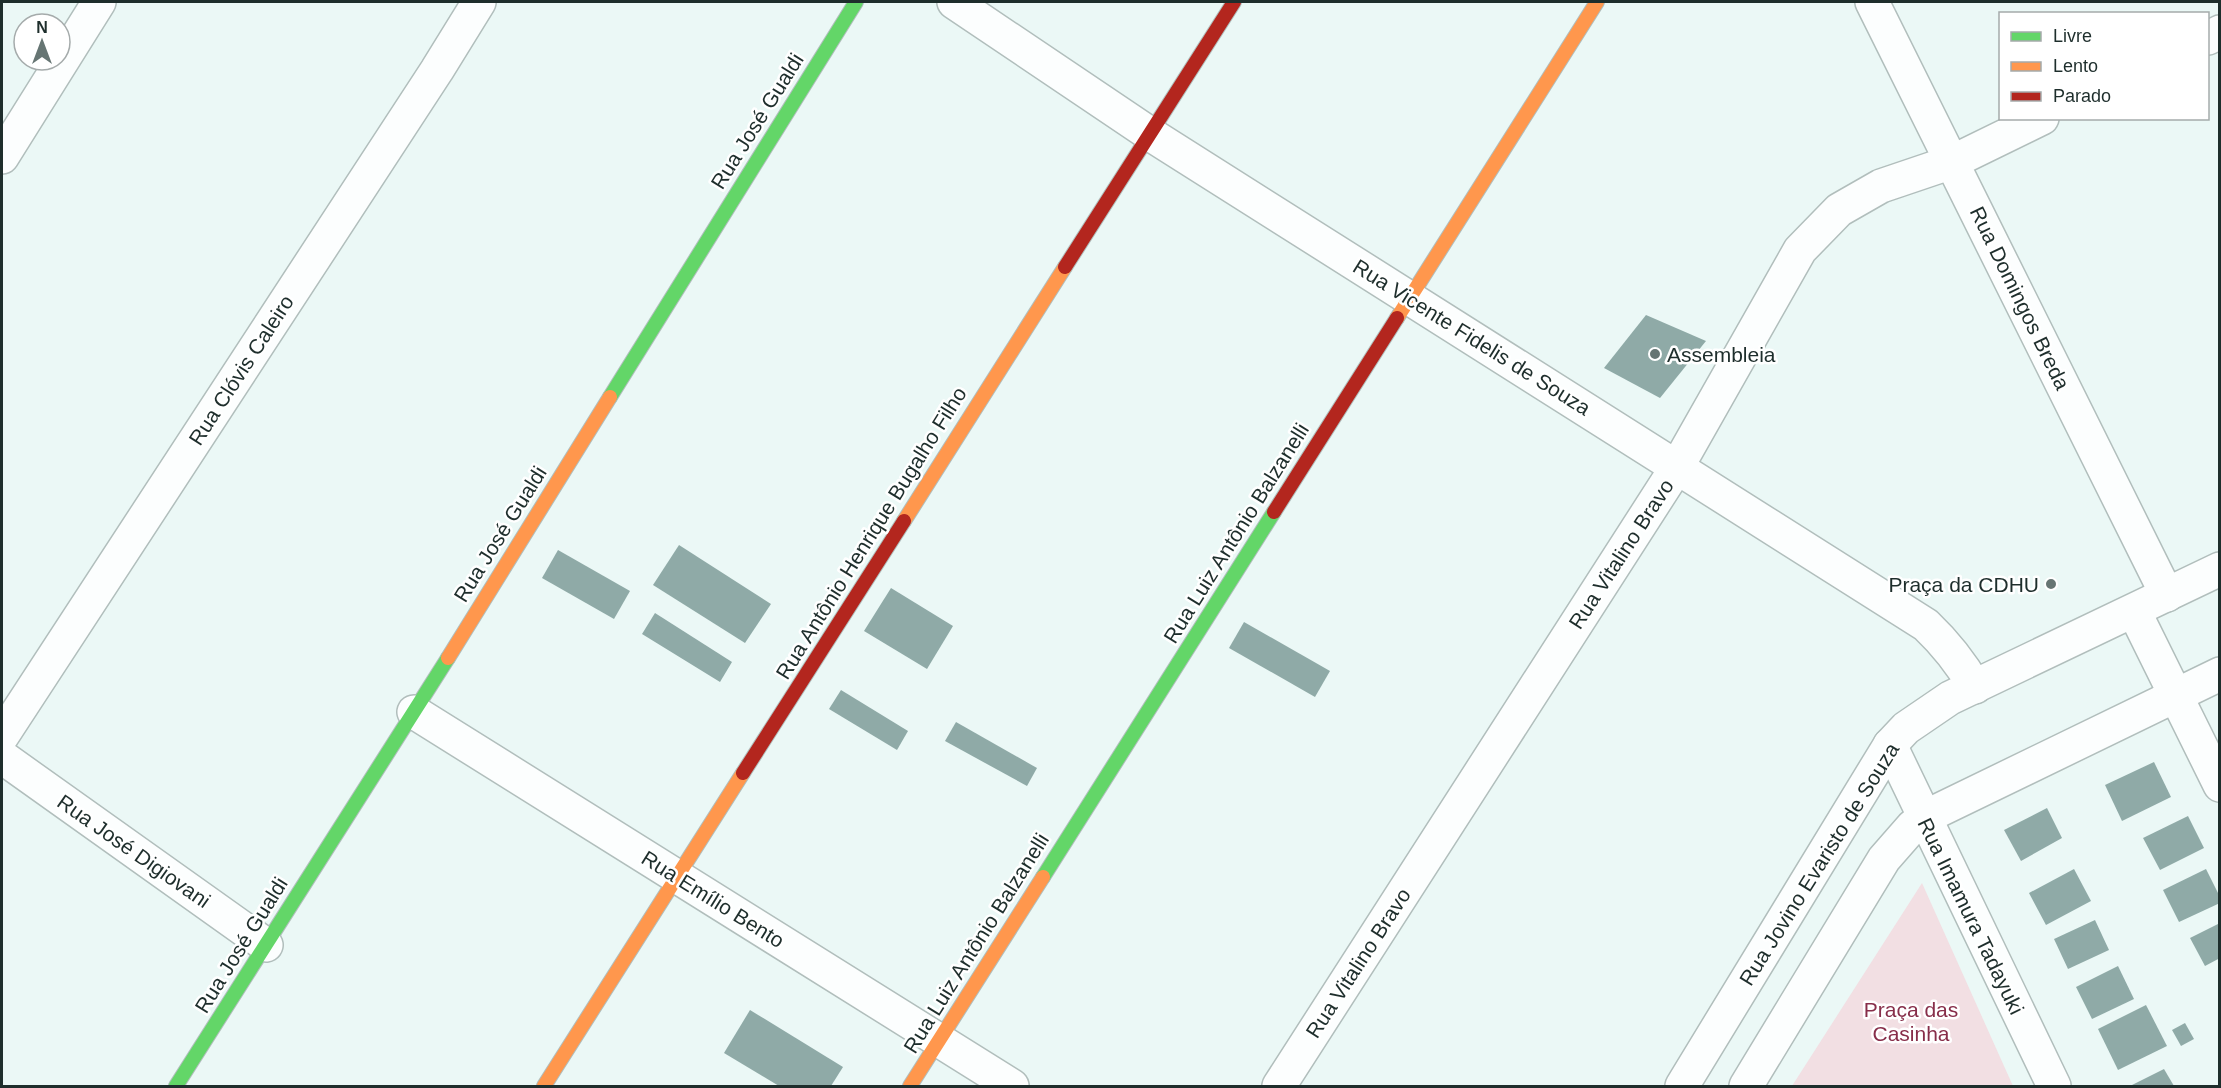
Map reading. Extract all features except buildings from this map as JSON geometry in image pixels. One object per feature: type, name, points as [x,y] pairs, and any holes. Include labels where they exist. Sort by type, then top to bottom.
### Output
[{"type":"street","points":[[2,157],[99,2]]},
{"type":"street","name":"Rua Clóvis Caleiro","points":[[2,736],[437,70],[479,2]]},
{"type":"street","name":"Rua José Gualdi","points":[[176,1086],[414,712],[856,2]]},
{"type":"street","name":"Rua Vicente Fidelis de Souza","points":[[954,2],[1150,134],[1926,625],[1946,643],[1962,664],[1975,687]]},
{"type":"street","name":"Rua Antônio Henrique Bugalho Filho","points":[[544,1086],[1234,2]]},
{"type":"street","name":"Rua Luiz Antônio Balzanelli","points":[[910,1086],[1597,2]]},
{"type":"street","name":"Rua Domingos Breda","points":[[1872,2],[2167,595]]},
{"type":"street","name":"Rua Vitalino Bravo","points":[[1279,1086],[1677,467],[1800,250],[1839,210],[1881,186],[1952,162],[2038,120]]},
{"type":"street","name":"Rua Jovino Evaristo de Souza","points":[[1682,1086],[1890,745],[1906,728],[1936,706],[2220,569]]},
{"type":"street","points":[[2134,611],[2220,785]]},
{"type":"street","points":[[1746,1086],[1884,859],[1923,818],[2220,674]]},
{"type":"street","name":"Rua Emílio Bento","points":[[414,712],[1011,1086]]},
{"type":"street","name":"Rua Imamura Tadayuki","points":[[1890,745],[1923,818],[2054,1086]]},
{"type":"street","name":"Rua José Digiovani","points":[[2,757],[266,945]]},
{"type":"green space","name":"Praça das Casinha","points":[[1922,883],[2013,1086],[1792,1086]]},
{"type":"traffic: fast","points":[[610,397],[856,2]]},
{"type":"traffic: fast","points":[[1043,877],[1274,512]]},
{"type":"traffic: fast","points":[[176,1086],[448,658]]},
{"type":"traffic: slow","points":[[1397,318],[1597,2]]},
{"type":"traffic: slow","points":[[904,521],[1065,267]]},
{"type":"traffic: slow","points":[[448,658],[610,397]]},
{"type":"traffic: slow","points":[[544,1086],[743,773]]},
{"type":"traffic: slow","points":[[910,1086],[1043,877]]},
{"type":"traffic: jam","points":[[1065,267],[1234,2]]},
{"type":"traffic: jam","points":[[1274,512],[1397,318]]},
{"type":"traffic: jam","points":[[743,773],[904,521]]},
{"type":"place","name":"Assembleia","points":[[1655,354]]},
{"type":"place","name":"Praça da CDHU","points":[[2051,584]]}]
